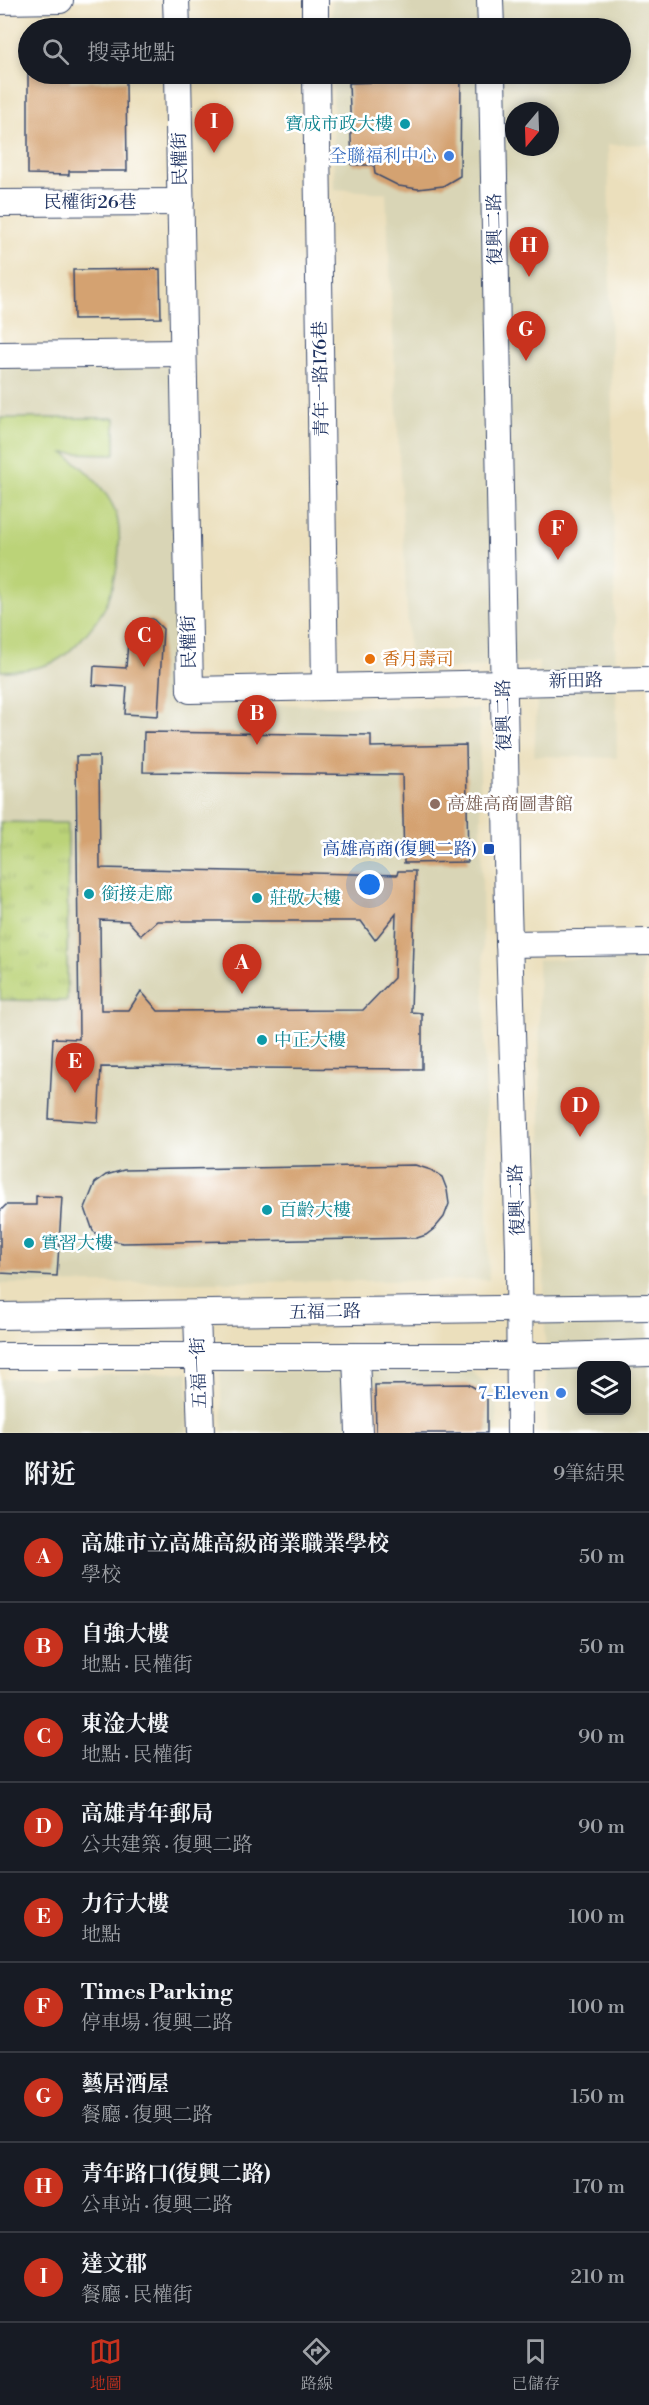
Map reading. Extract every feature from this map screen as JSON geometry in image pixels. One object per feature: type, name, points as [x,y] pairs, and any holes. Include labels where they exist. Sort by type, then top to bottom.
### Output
[{"type":"street","points":[[0,1],[60,0]]},
{"type":"street","points":[[176,0],[177,18]]},
{"type":"street","points":[[315,0],[315,18]]},
{"type":"street","points":[[490,0],[491,18]]},
{"type":"street","name":"民權街","points":[[178,84],[190,690],[503,682]]},
{"type":"street","name":"青年一路176巷","points":[[316,84],[325,686]]},
{"type":"street","name":"復興二路","points":[[492,84],[503,682],[520,1310],[520,1433]]},
{"type":"street","name":"民權街26巷","points":[[0,202],[181,202]]},
{"type":"street","points":[[0,355],[183,353]]},
{"type":"street","name":"新田路","points":[[503,682],[649,680]]},
{"type":"street","points":[[509,944],[649,942]]},
{"type":"street","name":"五福二路","points":[[0,1316],[649,1307]]},
{"type":"street","name":"五福一街","points":[[197,1314],[201,1433]]},
{"type":"street","points":[[0,1356],[520,1356],[649,1353]]},
{"type":"street","points":[[356,1356],[359,1433]]},
{"type":"shaded area","points":[[332,0],[649,0],[649,144],[608,145],[617,758],[534,756],[539,662],[410,672],[386,193],[334,189],[333,84],[631,84],[631,18],[332,18]]},
{"type":"shaded area","points":[[175,366],[182,702],[479,709],[489,1280],[0,1284],[0,368]]},
{"type":"shaded area","points":[[642,957],[644,1196],[649,1197],[649,1433],[547,1433],[538,960]]},
{"type":"shaded area","points":[[470,1370],[497,1395],[496,1433],[223,1433],[220,1372]]},
{"type":"shaded area","points":[[188,1372],[187,1433],[0,1433],[0,1379]]},
{"type":"green space","points":[[0,418],[115,418],[115,454],[64,453],[91,476],[103,490],[117,517],[118,558],[109,598],[89,631],[68,653],[54,662],[13,671],[0,671]]},
{"type":"green space","points":[[0,822],[68,823],[67,1001],[0,1000]]},
{"type":"building","points":[[28,84],[126,84],[127,171],[69,171],[69,175],[28,174]]},
{"type":"building","name":"寶成市政大樓","points":[[349,84],[461,84],[460,176],[443,186],[418,189],[399,186],[375,174],[374,165],[352,165]]},
{"type":"building","points":[[160,269],[161,318],[74,319],[73,270]]},
{"type":"building","points":[[140,619],[153,619],[163,629],[158,716],[125,714],[127,687],[93,685],[94,666],[126,668],[129,629]]},
{"type":"building","points":[[144,732],[371,735],[371,747],[466,745],[468,862],[404,863],[402,775],[143,772]]},
{"type":"building","points":[[76,756],[99,756],[100,868],[397,875],[398,871],[415,871],[411,1012],[422,1013],[422,1069],[101,1067],[98,1122],[49,1119],[53,1038],[79,1039]],"holes":[[[396,914],[394,978],[363,1010],[158,1011],[141,991],[129,1010],[101,1010],[100,920],[128,921],[141,935],[157,921],[361,921],[375,940]]]},
{"type":"building","name":"百齡大樓","points":[[415,1165],[431,1170],[442,1177],[449,1204],[444,1217],[435,1228],[417,1238],[123,1243],[104,1239],[93,1231],[85,1208],[95,1183],[106,1175],[124,1170]]},
{"type":"building","name":"實習大樓","points":[[36,1196],[62,1197],[57,1276],[0,1273],[0,1211],[6,1205],[36,1205]]},
{"type":"building","points":[[468,1384],[487,1395],[487,1433],[376,1433],[375,1385]]},
{"type":"place","name":"寶成市政大樓","points":[[405,124]]},
{"type":"place","name":"達文郡","points":[[214,153]]},
{"type":"place","name":"全聯福利中心","points":[[449,156]]},
{"type":"place","name":"青年路口(復興二路)","points":[[529,277]]},
{"type":"place","name":"藝居酒屋","points":[[526,361]]},
{"type":"place","name":"Times Parking","points":[[558,560]]},
{"type":"place","name":"香月壽司","points":[[370,659]]},
{"type":"place","name":"東淦大樓","points":[[144,667]]},
{"type":"place","name":"自強大樓","points":[[257,745]]},
{"type":"place","name":"高雄高商圖書館","points":[[435,804]]},
{"type":"place","name":"高雄高商(復興二路)","points":[[489,849]]},
{"type":"place","name":"銜接走廊","points":[[89,894]]},
{"type":"place","name":"莊敬大樓","points":[[257,898]]},
{"type":"place","name":"高雄市立高雄高級商業職業學校","points":[[242,994]]},
{"type":"place","name":"中正大樓","points":[[262,1040]]},
{"type":"place","name":"力行大樓","points":[[75,1093]]},
{"type":"place","name":"高雄青年郵局","points":[[580,1137]]},
{"type":"place","name":"百齡大樓","points":[[267,1210]]},
{"type":"place","name":"實習大樓","points":[[29,1243]]},
{"type":"place","name":"7-Eleven","points":[[561,1393]]}]
